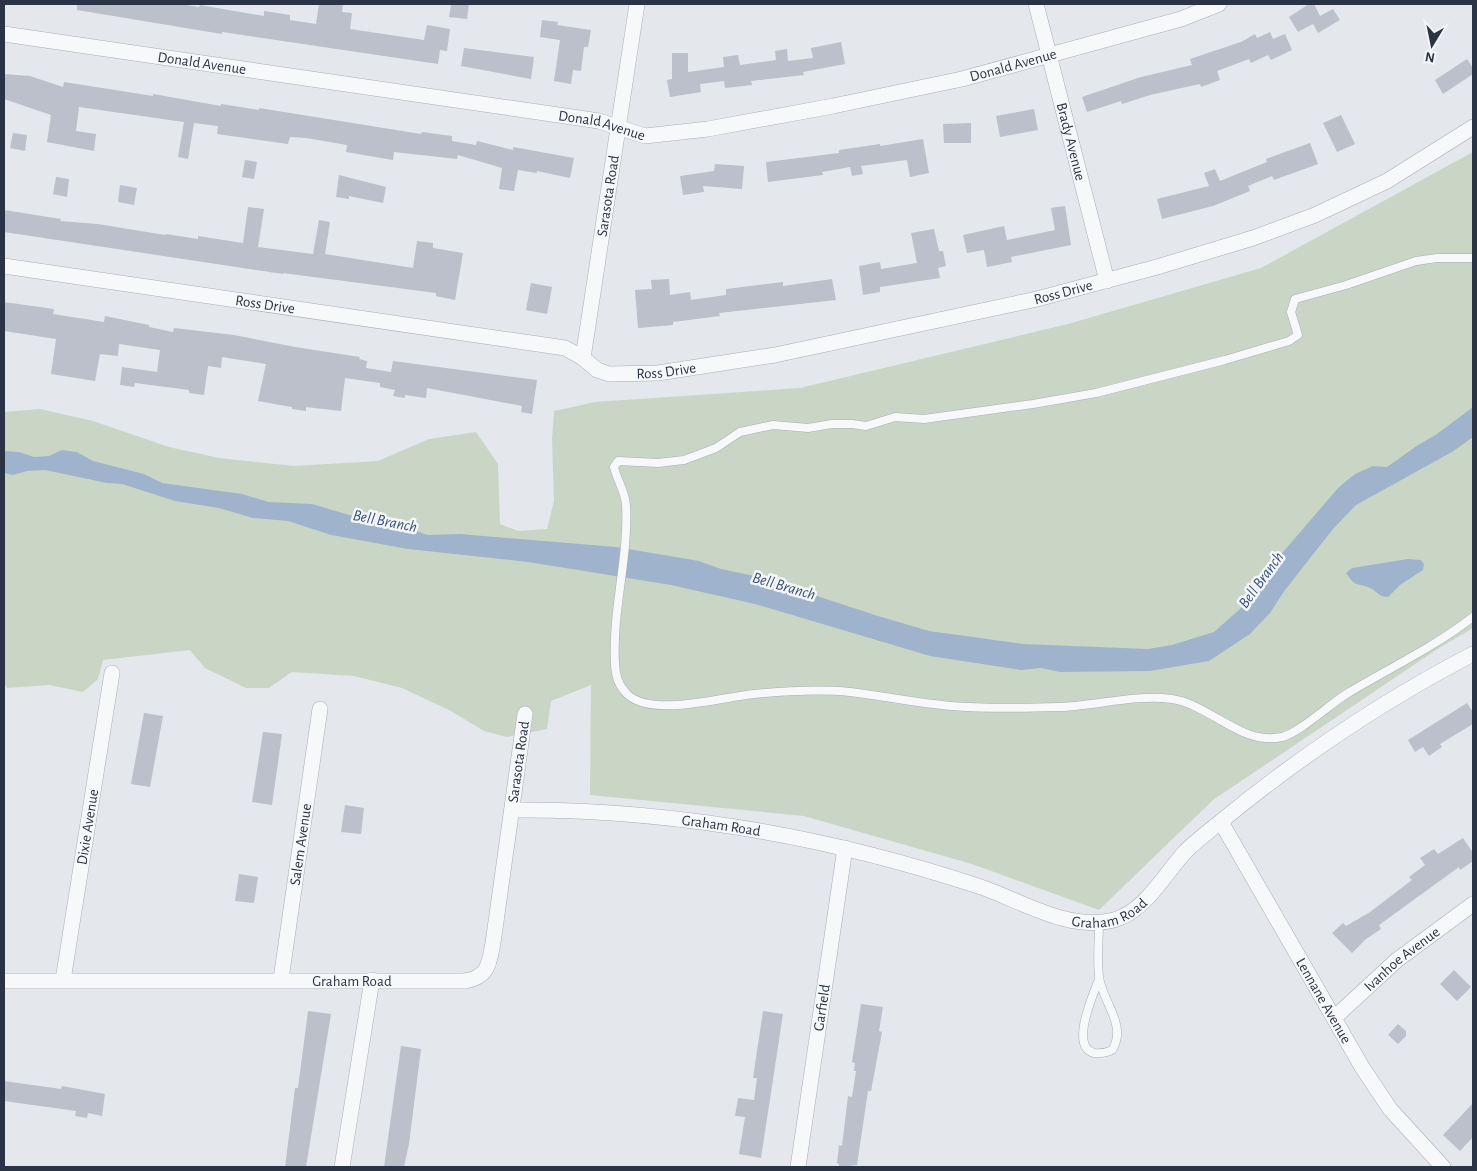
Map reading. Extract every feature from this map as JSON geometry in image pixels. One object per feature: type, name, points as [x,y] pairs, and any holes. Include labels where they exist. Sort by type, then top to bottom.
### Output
[{"type":"street","name":"Sarasota Road","points":[[583,358],[637,4]]},
{"type":"street","name":"Brady Avenue","points":[[1036,4],[1107,282]]},
{"type":"street","name":"Donald Avenue","points":[[4,34],[599,121],[618,129],[645,136],[708,129],[910,91],[1049,56],[1181,19],[1219,4]]},
{"type":"street","name":"Ross Drive","points":[[4,266],[564,348],[583,358],[596,370],[609,374],[658,373],[710,367],[775,356],[975,314],[1107,282],[1253,238],[1314,215],[1387,181],[1473,127]]},
{"type":"street","name":"Graham Road","points":[[4,981],[465,981],[476,979],[484,973],[493,942],[512,810],[697,821],[764,831],[845,848],[961,881],[1067,920],[1099,922],[1124,916],[1141,904],[1187,850],[1220,822],[1331,738],[1380,705],[1473,654]]},
{"type":"street","name":"Dixie Avenue","points":[[63,980],[112,673]]},
{"type":"street","name":"Salem Avenue","points":[[281,980],[320,709]]},
{"type":"street","name":"Sarasota Road","points":[[512,810],[525,714]]},
{"type":"street","name":"Lennane Avenue","points":[[1220,822],[1362,1067],[1390,1109],[1443,1167]]},
{"type":"street","name":"Garfield","points":[[798,1167],[845,848]]},
{"type":"street","name":"Ivanhoe Avenue","points":[[1334,1018],[1397,960],[1473,904]]},
{"type":"street","points":[[342,1167],[372,980]]},
{"type":"lane","points":[[1473,258],[1437,258],[1416,261],[1346,284],[1305,294],[1295,298],[1291,312],[1298,335],[1289,341],[1225,360],[1096,393],[924,419],[895,417],[866,426],[832,424],[808,428],[774,425],[740,432],[716,448],[684,460],[658,463],[618,461],[614,467],[616,477],[623,488],[626,534],[615,663],[622,689],[631,697],[654,705],[673,706],[753,694],[822,690],[953,706],[1061,707],[1151,698],[1174,700],[1201,707],[1256,738],[1286,736],[1346,694],[1443,640],[1473,616]]},
{"type":"lane","points":[[1099,922],[1099,978],[1082,1032],[1085,1046],[1090,1052],[1098,1054],[1112,1050],[1117,1042],[1118,1033],[1099,978]]},
{"type":"green space","points":[[1473,152],[1473,628],[1436,650],[1213,800],[1099,910],[972,864],[804,816],[590,795],[591,685],[551,701],[547,729],[507,737],[484,731],[451,711],[402,688],[354,676],[292,672],[269,688],[246,688],[205,668],[190,650],[103,660],[98,679],[83,692],[49,685],[7,688],[4,683],[4,412],[40,409],[93,421],[169,447],[219,458],[294,466],[378,461],[429,439],[476,432],[498,464],[500,524],[518,531],[547,529],[554,501],[552,439],[554,411],[595,402],[800,388],[1068,324],[1261,268]]},
{"type":"water","name":"Bell Branch","points":[[1473,407],[1473,437],[1452,452],[1356,505],[1333,529],[1285,590],[1270,613],[1250,634],[1209,661],[1150,671],[1060,672],[1041,668],[1021,670],[930,656],[755,604],[671,585],[528,562],[408,549],[331,535],[288,521],[253,518],[219,508],[175,501],[122,484],[107,483],[45,470],[27,471],[13,475],[4,473],[4,451],[19,452],[34,457],[49,456],[62,450],[77,452],[93,461],[144,474],[162,483],[242,494],[269,502],[312,504],[356,517],[399,524],[427,535],[460,534],[616,547],[699,561],[721,569],[759,577],[929,631],[1023,644],[1148,649],[1172,645],[1214,632],[1249,601],[1271,566],[1339,487],[1355,474],[1373,466],[1387,467],[1437,434]]},
{"type":"water","points":[[1408,559],[1421,560],[1424,564],[1423,570],[1400,585],[1388,597],[1354,583],[1346,573],[1352,568]]},
{"type":"building","points":[[77,4],[180,4],[199,7],[200,5],[264,16],[264,11],[290,15],[290,20],[316,24],[319,4],[343,4],[342,12],[352,13],[350,29],[424,40],[427,25],[450,29],[447,51],[440,50],[438,64],[222,32],[222,34],[77,10]]},
{"type":"building","points":[[451,4],[469,4],[467,19],[449,17]]},
{"type":"building","points":[[1309,4],[1314,4],[1320,16],[1333,9],[1340,20],[1318,33],[1313,24],[1298,32],[1289,17]]},
{"type":"building","points":[[542,20],[558,22],[557,25],[591,30],[588,47],[584,47],[581,71],[573,70],[571,84],[554,81],[560,40],[540,37]]},
{"type":"building","points":[[1270,32],[1273,39],[1285,34],[1292,50],[1271,60],[1268,55],[1251,63],[1249,59],[1217,71],[1220,80],[1201,87],[1200,84],[1150,95],[1122,104],[1121,101],[1087,112],[1082,97],[1141,77],[1192,65],[1190,59],[1241,42],[1255,34],[1257,38]]},
{"type":"building","points":[[841,42],[845,64],[803,72],[804,75],[751,81],[752,85],[725,88],[724,81],[700,84],[701,92],[670,97],[667,80],[672,79],[672,53],[688,53],[688,72],[724,67],[723,57],[738,55],[740,65],[776,60],[775,51],[787,49],[788,61],[813,58],[811,48]]},
{"type":"building","points":[[464,48],[534,57],[531,79],[461,66]]},
{"type":"building","points":[[1467,59],[1473,68],[1473,74],[1443,94],[1435,80]]},
{"type":"building","points":[[4,74],[30,76],[63,87],[64,82],[153,96],[153,94],[221,106],[221,104],[259,110],[259,108],[421,134],[422,132],[452,136],[452,141],[476,145],[477,141],[513,150],[513,147],[574,158],[570,178],[537,171],[537,173],[518,170],[514,191],[499,189],[502,168],[458,155],[457,159],[394,152],[393,160],[346,152],[347,145],[306,138],[290,137],[288,144],[217,134],[218,126],[194,123],[188,159],[178,157],[184,122],[79,107],[76,131],[96,134],[94,151],[47,142],[51,115],[4,99]]},
{"type":"building","points":[[1034,109],[1038,130],[1000,137],[996,116]]},
{"type":"building","points":[[1341,115],[1355,144],[1337,152],[1323,123]]},
{"type":"building","points":[[971,123],[971,143],[944,143],[943,124]]},
{"type":"building","points":[[13,133],[27,135],[25,151],[10,148]]},
{"type":"building","points":[[923,139],[929,173],[910,177],[907,160],[861,166],[863,174],[852,176],[850,167],[822,172],[823,175],[768,182],[766,162],[839,153],[839,150]]},
{"type":"building","points":[[1310,143],[1318,164],[1274,180],[1272,176],[1248,186],[1250,191],[1213,206],[1162,219],[1157,199],[1209,186],[1204,173],[1215,169],[1220,181],[1267,162],[1266,159]]},
{"type":"building","points":[[245,160],[257,162],[254,179],[242,177]]},
{"type":"building","points":[[715,164],[744,166],[742,189],[703,186],[704,192],[683,195],[680,176],[714,171]]},
{"type":"building","points":[[339,175],[386,187],[383,203],[349,196],[349,199],[336,197]]},
{"type":"building","points":[[56,177],[69,179],[67,197],[53,194]]},
{"type":"building","points":[[120,185],[137,188],[134,205],[118,202]]},
{"type":"building","points":[[1065,206],[1071,245],[1011,257],[1012,262],[987,267],[984,250],[967,253],[963,235],[1004,226],[1007,240],[1055,230],[1051,208]]},
{"type":"building","points":[[248,207],[264,209],[258,247],[313,254],[319,220],[330,222],[325,254],[413,268],[417,241],[433,243],[433,248],[463,253],[455,300],[436,296],[436,293],[283,274],[4,232],[4,210],[61,219],[60,221],[98,224],[198,239],[198,236],[243,243]]},
{"type":"building","points":[[934,229],[939,251],[943,251],[946,266],[938,268],[940,278],[880,287],[880,292],[863,295],[859,266],[880,262],[881,269],[917,263],[911,233]]},
{"type":"building","points":[[669,279],[670,295],[690,292],[691,300],[726,295],[726,289],[783,282],[783,286],[832,279],[836,300],[719,313],[720,316],[673,322],[673,325],[638,328],[635,290],[652,289],[651,280]]},
{"type":"building","points":[[531,283],[552,287],[547,314],[526,310]]},
{"type":"building","points":[[4,302],[54,309],[53,314],[104,322],[105,316],[173,332],[174,328],[234,335],[360,357],[359,359],[367,361],[366,368],[391,372],[393,361],[537,380],[532,414],[521,412],[522,406],[427,388],[426,398],[405,395],[405,398],[393,396],[395,390],[380,387],[380,383],[345,378],[341,411],[306,407],[306,411],[292,409],[292,407],[258,401],[266,364],[222,357],[221,368],[208,366],[204,395],[189,393],[189,390],[135,383],[134,387],[120,385],[122,367],[157,372],[160,350],[119,344],[118,356],[100,354],[95,381],[51,374],[56,339],[4,331]]},
{"type":"building","points":[[1467,703],[1473,712],[1473,724],[1440,744],[1442,747],[1429,756],[1423,747],[1415,752],[1408,740]]},
{"type":"building","points":[[144,713],[163,716],[150,787],[131,784]]},
{"type":"building","points":[[263,732],[282,734],[272,805],[252,802]]},
{"type":"building","points":[[345,805],[364,808],[361,834],[341,832]]},
{"type":"building","points":[[1463,838],[1473,853],[1473,861],[1460,870],[1459,867],[1379,925],[1381,929],[1366,939],[1352,953],[1332,933],[1343,923],[1346,926],[1370,912],[1412,880],[1409,877],[1425,865],[1420,858],[1434,849],[1438,854]]},
{"type":"building","points":[[239,874],[258,877],[254,903],[235,901]]},
{"type":"building","points":[[1454,970],[1471,987],[1457,1001],[1440,984]]},
{"type":"building","points":[[861,1004],[883,1007],[879,1031],[882,1032],[871,1091],[868,1091],[857,1165],[839,1167],[837,1163],[839,1145],[842,1146],[848,1096],[852,1097],[856,1071],[854,1071],[855,1063],[852,1062]]},
{"type":"building","points":[[308,1011],[331,1014],[306,1167],[285,1167],[295,1088],[298,1088]]},
{"type":"building","points":[[763,1011],[783,1014],[761,1158],[739,1154],[745,1117],[735,1116],[738,1098],[754,1100],[757,1078],[753,1078]]},
{"type":"building","points":[[1398,1024],[1406,1031],[1406,1036],[1398,1044],[1388,1035]]},
{"type":"building","points":[[401,1046],[421,1049],[409,1144],[404,1167],[384,1167]]},
{"type":"building","points":[[4,1081],[61,1089],[62,1086],[105,1094],[102,1116],[88,1113],[87,1118],[75,1116],[76,1111],[4,1101]]},
{"type":"building","points":[[1473,1103],[1473,1137],[1460,1151],[1443,1135]]}]
